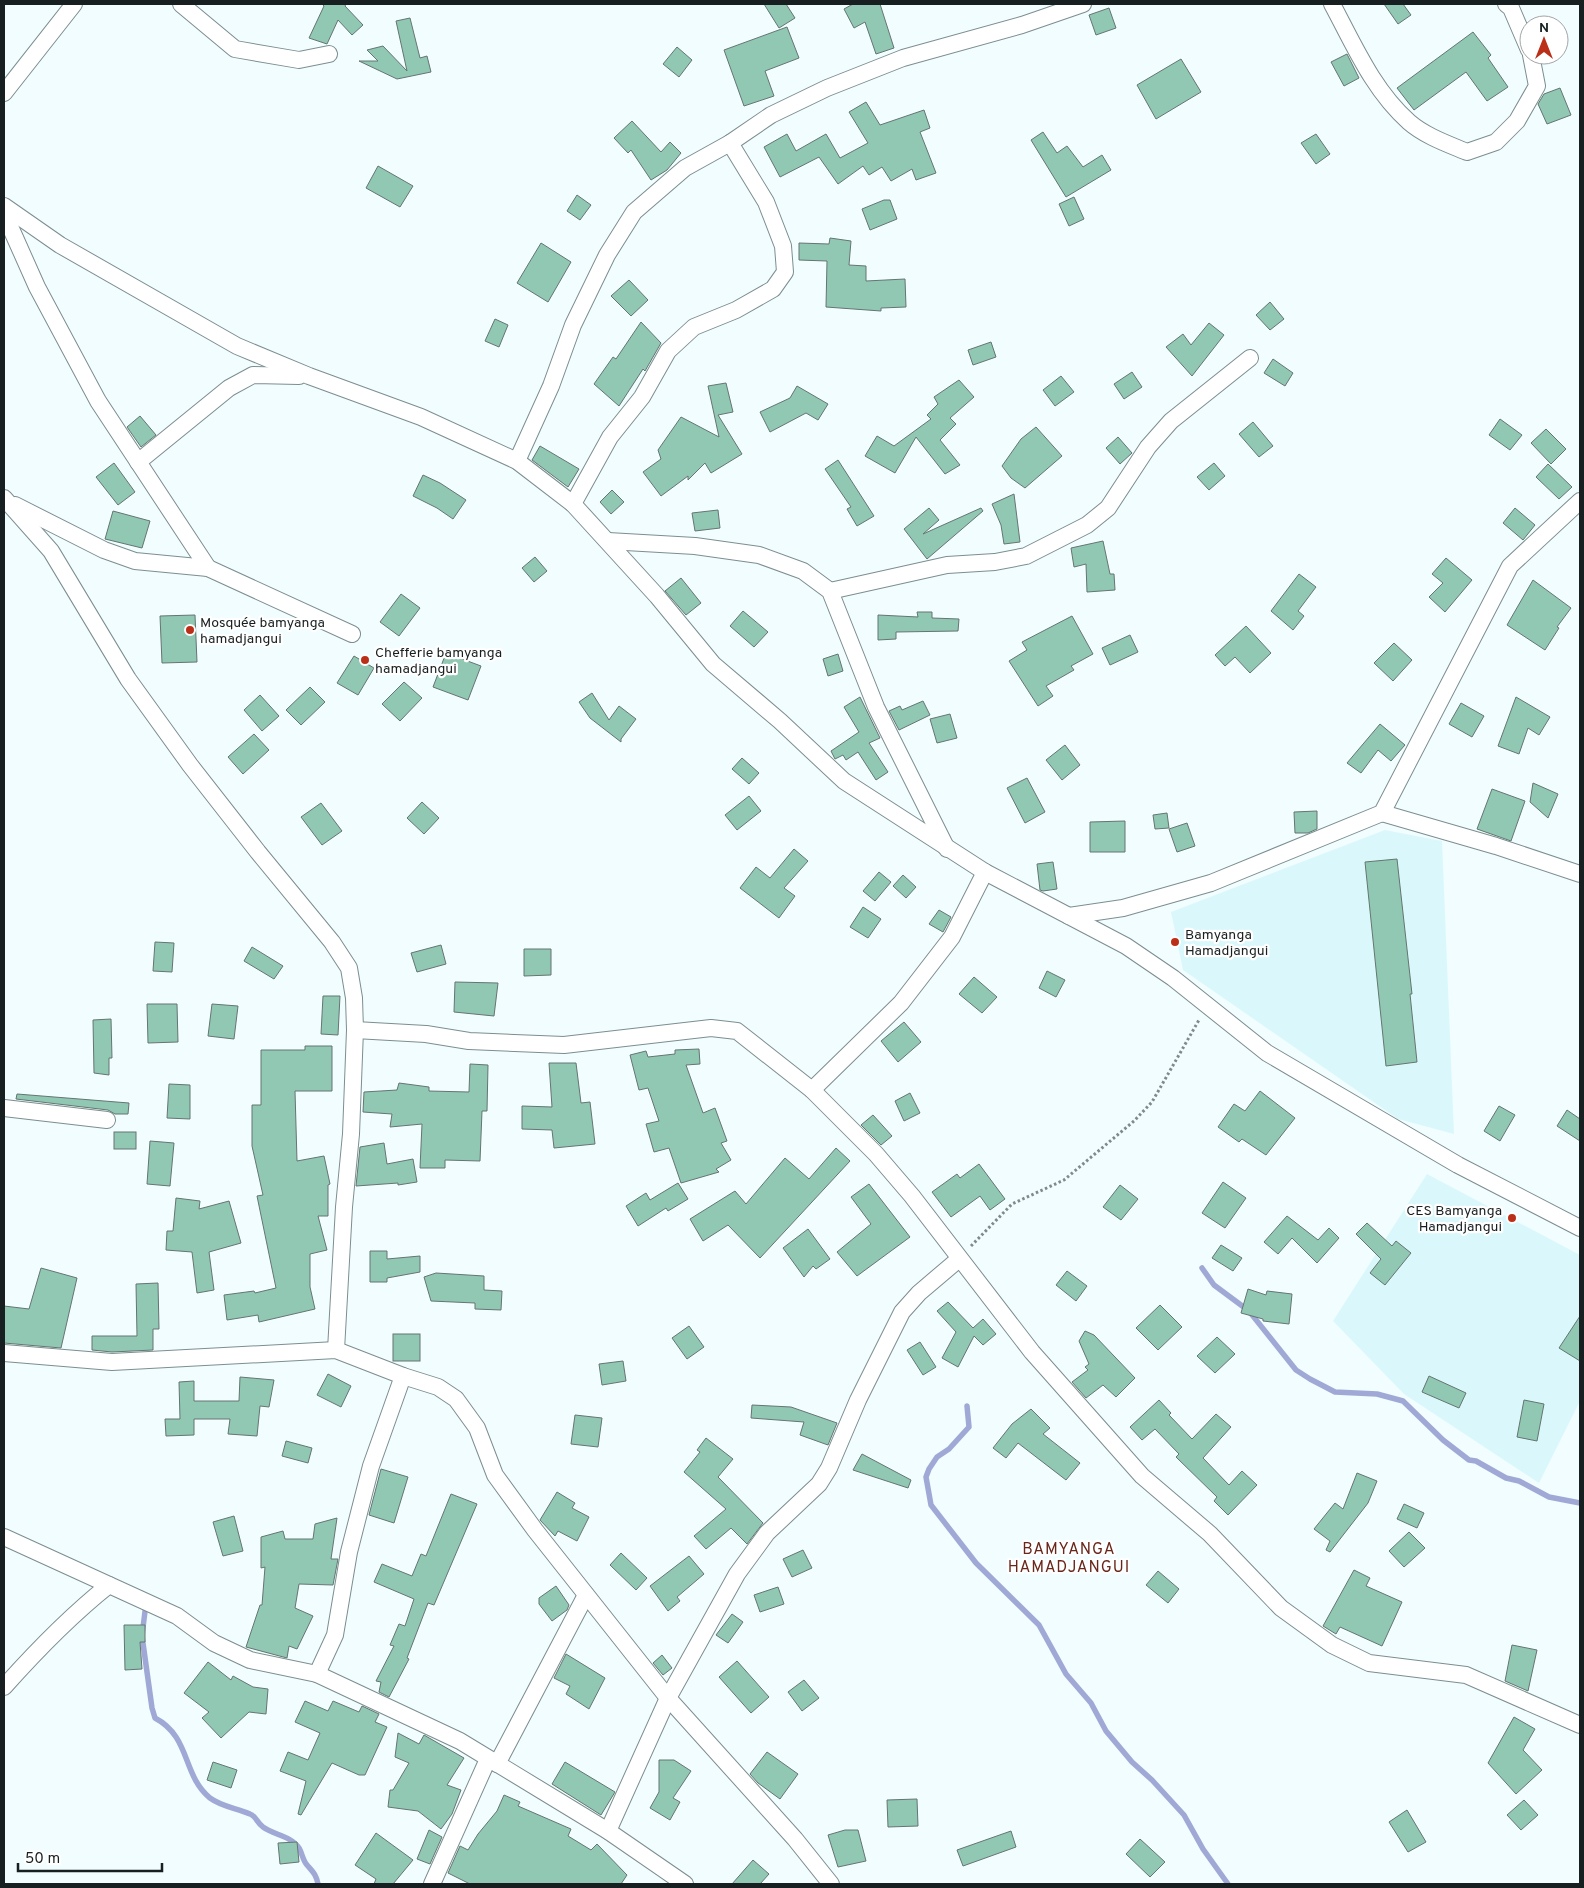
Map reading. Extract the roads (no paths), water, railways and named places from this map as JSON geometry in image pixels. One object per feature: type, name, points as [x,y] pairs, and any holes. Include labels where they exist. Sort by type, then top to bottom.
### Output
[{"type":"street","points":[[4,93],[74,4]]},
{"type":"street","points":[[181,4],[234,49],[299,60],[329,54]]},
{"type":"street","points":[[517,461],[551,386],[573,325],[607,255],[634,212],[685,168],[730,143],[779,111],[827,88],[903,58],[1022,25],[1083,4]]},
{"type":"street","points":[[1332,4],[1358,57],[1387,98],[1410,123],[1467,152],[1496,142],[1517,121],[1538,86],[1533,65]]},
{"type":"street","points":[[1506,4],[1511,8],[1519,27]]},
{"type":"street","points":[[573,504],[610,437],[642,397],[668,350],[694,327],[736,310],[773,289],[785,272],[783,246],[766,202],[730,143]]},
{"type":"street","points":[[4,206],[60,244],[237,346],[309,376],[421,417],[517,461],[573,504],[608,541],[713,664],[780,721],[844,780],[947,849],[985,872],[1126,946],[1173,978],[1267,1053],[1356,1107],[1458,1165],[1580,1228]]},
{"type":"street","points":[[4,213],[36,287],[98,401],[208,568]]},
{"type":"street","points":[[830,592],[947,565],[995,562],[1026,556],[1087,525],[1108,508],[1148,447],[1171,421],[1250,358]]},
{"type":"street","points":[[138,462],[229,388],[253,375],[309,376]]},
{"type":"street","points":[[4,499],[104,550],[135,561],[208,568],[352,634]]},
{"type":"street","points":[[4,499],[51,551],[128,679],[185,757],[258,852],[332,942],[349,968],[354,998],[355,1030],[351,1134],[344,1207],[336,1350]]},
{"type":"street","points":[[1382,813],[1510,566],[1580,501]]},
{"type":"street","points":[[608,541],[695,546],[759,555],[803,571],[830,592],[876,707],[947,849]]},
{"type":"street","points":[[1069,916],[1123,908],[1211,883],[1382,813],[1496,846],[1580,874]]},
{"type":"street","points":[[812,1090],[901,1003],[952,937],[985,872]]},
{"type":"street","points":[[355,1030],[426,1034],[469,1041],[564,1045],[711,1028],[737,1031],[812,1090],[876,1154],[906,1189],[1032,1352],[1142,1476],[1210,1534],[1281,1608],[1332,1645],[1369,1663],[1466,1675],[1580,1725]]},
{"type":"street","points":[[4,1108],[107,1120]]},
{"type":"street","points":[[608,1831],[668,1698],[737,1574],[782,1517],[819,1484],[829,1468],[858,1400],[902,1312],[919,1293],[959,1259]]},
{"type":"street","points":[[4,1353],[112,1362],[336,1350],[403,1376],[438,1387],[456,1399],[477,1428],[495,1475],[586,1595],[668,1698],[795,1839],[831,1884]]},
{"type":"street","points":[[317,1674],[335,1635],[349,1552],[371,1466],[403,1376]]},
{"type":"street","points":[[4,1537],[177,1616],[214,1643],[250,1660],[317,1674],[460,1741],[608,1831],[685,1884]]},
{"type":"street","points":[[4,1687],[55,1631],[109,1585]]},
{"type":"street","points":[[432,1884],[492,1761],[586,1595]]},
{"type":"waterway","points":[[1202,1268],[1214,1285],[1249,1311],[1296,1370],[1310,1379],[1335,1392],[1377,1394],[1403,1401],[1443,1440],[1469,1460],[1476,1461],[1506,1478],[1519,1481],[1549,1497],[1580,1503]]},
{"type":"waterway","points":[[967,1406],[969,1427],[949,1449],[937,1457],[926,1477],[931,1505],[976,1563],[1039,1625],[1066,1674],[1091,1703],[1106,1731],[1132,1762],[1152,1780],[1184,1815],[1203,1849],[1228,1884]]},
{"type":"waterway","points":[[146,1603],[142,1636],[155,1718],[167,1726],[175,1735],[201,1789],[210,1798],[252,1815],[263,1827],[296,1844],[306,1863],[313,1871],[318,1884]]},
{"type":"place","name":"Mosquée bamyanga hamadjangui","points":[[190,630]]},
{"type":"place","name":"Chefferie bamyanga hamadjangui","points":[[365,660]]},
{"type":"place","name":"Bamyanga Hamadjangui","points":[[1175,942]]},
{"type":"place","name":"CES Bamyanga Hamadjangui","points":[[1512,1218]]},
{"type":"district","name":"BAMYANGA HAMADJANGUI","points":[[1069,1557]]}]
